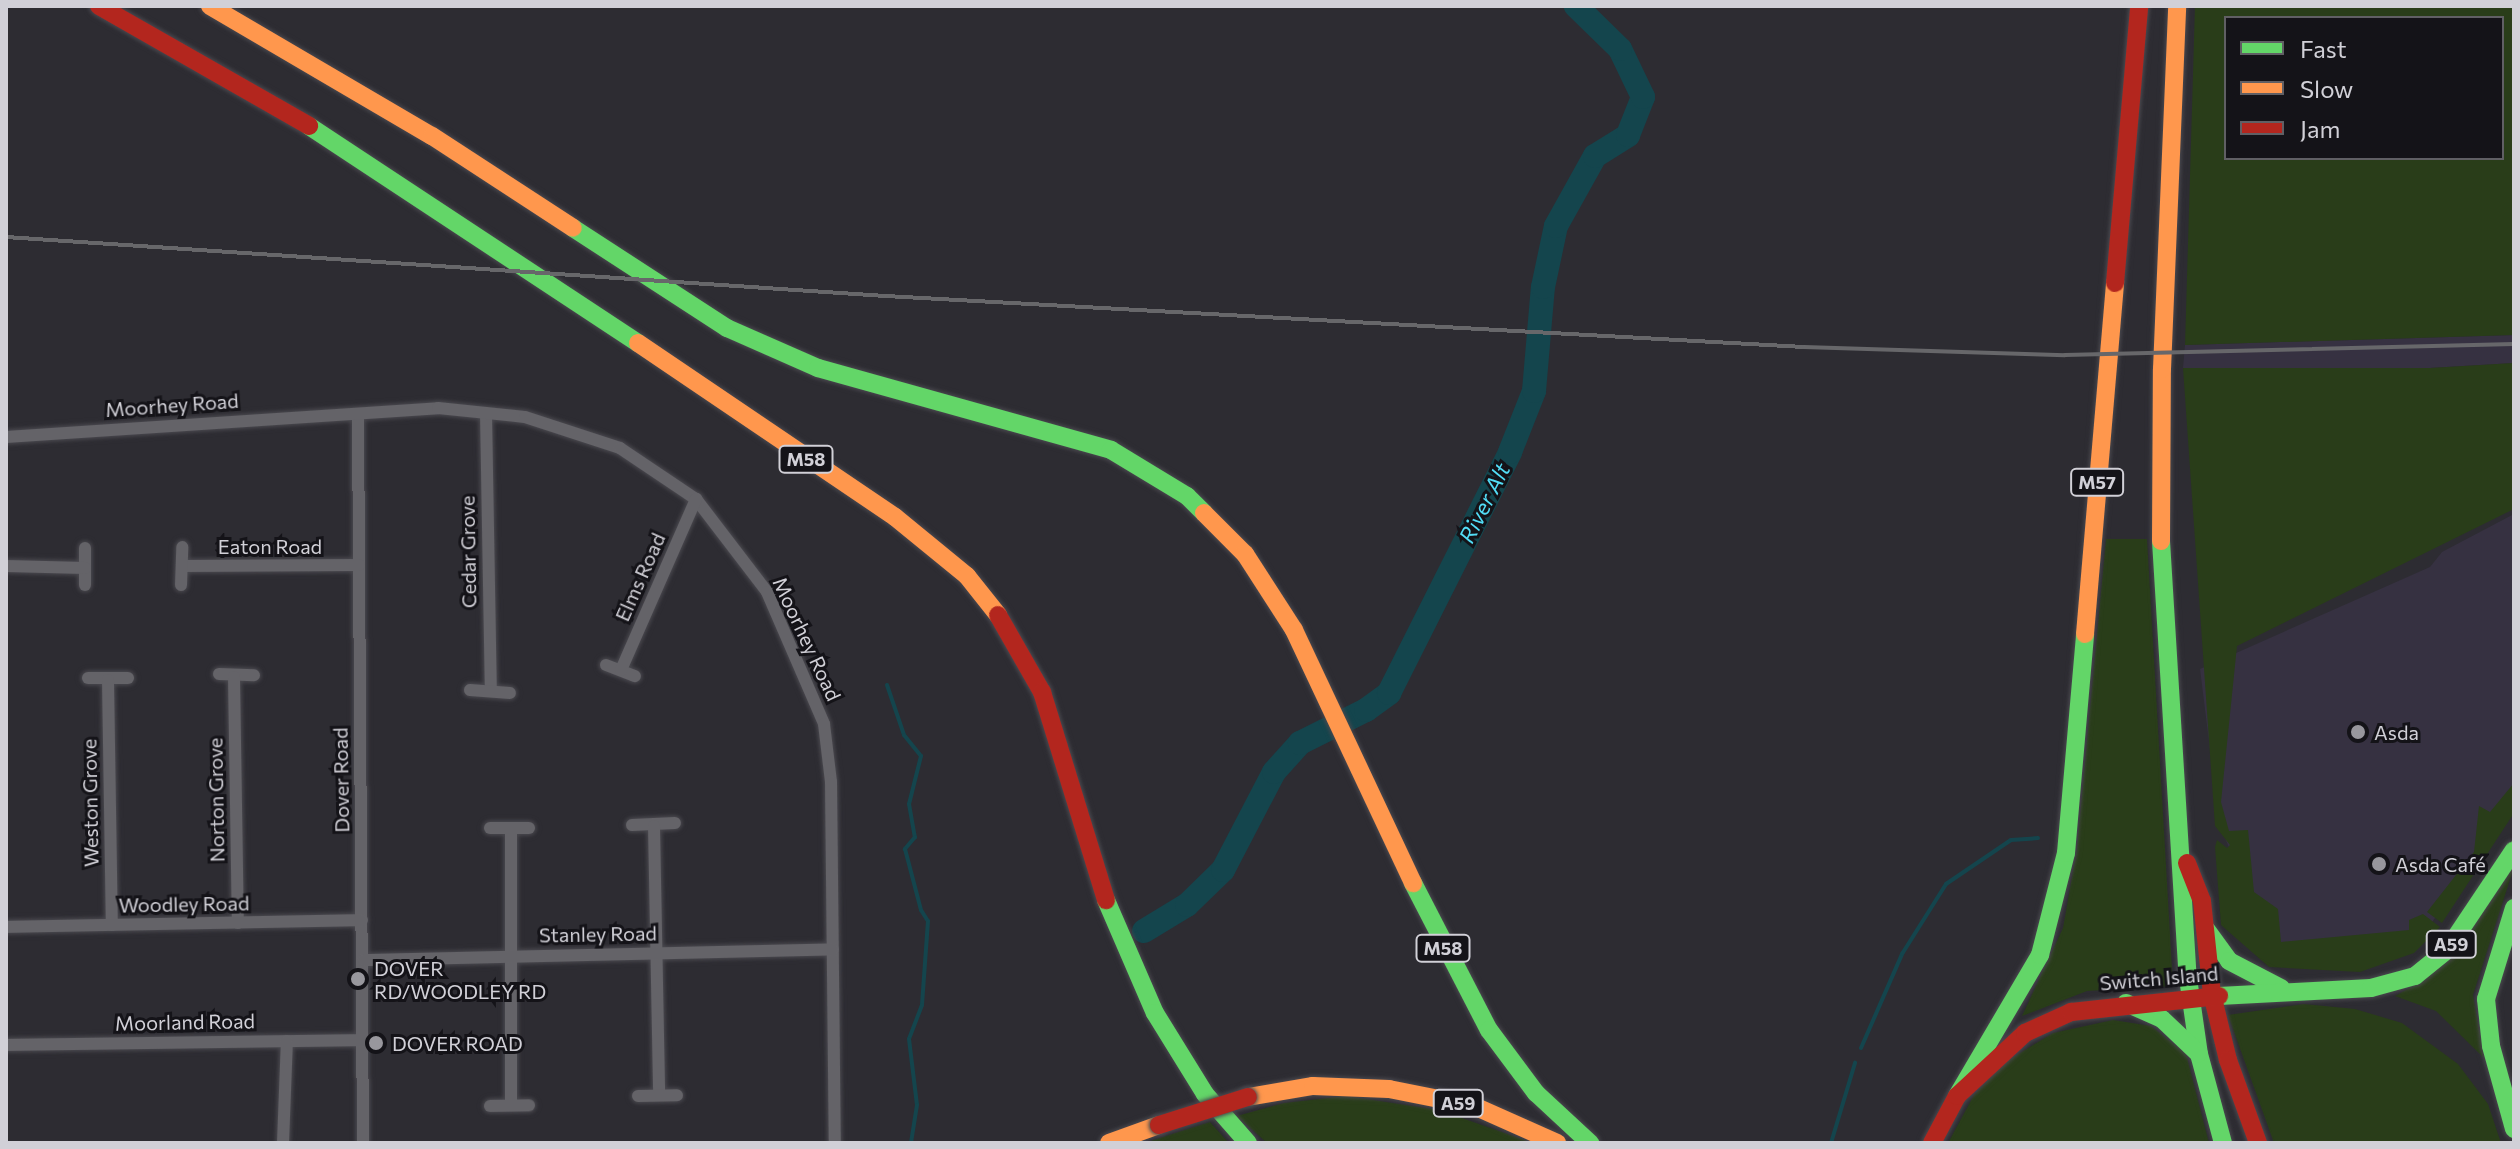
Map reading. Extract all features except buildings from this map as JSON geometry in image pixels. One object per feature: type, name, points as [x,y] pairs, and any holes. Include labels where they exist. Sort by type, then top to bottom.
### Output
[{"type":"highway","name":"M58","points":[[99,6],[256,92],[444,212],[705,393],[895,517],[967,576],[1010,630],[1042,692],[1104,895],[1150,1002],[1205,1094],[1248,1143]]},
{"type":"highway","name":"M58","points":[[210,6],[338,78],[690,307],[760,345],[882,388],[1065,434],[1146,467],[1215,520],[1245,554],[1322,687],[1472,1002],[1521,1074],[1590,1143]]},
{"type":"highway","name":"M57","points":[[1957,1096],[2040,955],[2066,853],[2139,6]]},
{"type":"highway","points":[[2177,6],[2162,369],[2161,555],[2190,997],[2199,1054],[2223,1143]]},
{"type":"highway","name":"Switch Island","points":[[1932,1141],[1957,1096],[2025,1033],[2071,1012],[2124,1002],[2212,994],[2352,989],[2400,983],[2439,959],[2514,850]]},
{"type":"highway","points":[[2183,854],[2202,901],[2212,994],[2228,1060],[2258,1143]]},
{"type":"highway","name":"A59","points":[[2514,908],[2486,999],[2514,1129]]},
{"type":"highway","points":[[2204,925],[2229,961],[2246,974],[2291,991]]},
{"type":"highway","points":[[2124,1002],[2162,1019],[2199,1054]]},
{"type":"highway","name":"A59","points":[[1109,1143],[1248,1097],[1313,1086],[1389,1089],[1474,1106],[1557,1143]]},
{"type":"street","name":"Moorhey Road","points":[[6,437],[186,422],[358,416],[438,408],[525,417],[620,448],[696,499],[767,592],[824,724],[831,782],[835,1143]]},
{"type":"street","name":"Cedar Grove","points":[[486,413],[491,690]]},
{"type":"street","name":"Dover Road","points":[[358,416],[365,1040],[361,1140]]},
{"type":"street","name":"Elms Road","points":[[621,670],[696,499]]},
{"type":"street","points":[[181,585],[182,547]]},
{"type":"street","points":[[85,548],[85,585]]},
{"type":"street","name":"Eaton Road","points":[[182,566],[359,565]]},
{"type":"street","points":[[6,566],[85,568]]},
{"type":"street","points":[[606,665],[635,676]]},
{"type":"street","points":[[219,674],[234,677],[254,675]]},
{"type":"street","name":"Norton Grove","points":[[234,677],[238,923]]},
{"type":"street","points":[[88,678],[128,678]]},
{"type":"street","name":"Weston Grove","points":[[108,680],[112,925]]},
{"type":"street","points":[[470,690],[510,693]]},
{"type":"street","points":[[632,825],[675,823]]},
{"type":"street","points":[[654,826],[659,1094]]},
{"type":"street","points":[[490,828],[511,831],[529,828]]},
{"type":"street","points":[[511,831],[508,956],[511,1102]]},
{"type":"street","name":"Woodley Road","points":[[6,927],[362,920]]},
{"type":"street","name":"Stanley Road","points":[[364,960],[833,949]]},
{"type":"street","name":"Moorland Road","points":[[6,1045],[365,1040]]},
{"type":"street","points":[[283,1143],[287,1041]]},
{"type":"street","points":[[638,1096],[677,1095]]},
{"type":"street","points":[[490,1106],[511,1102],[529,1105]]},
{"type":"shaded area","points":[[2514,335],[2514,363],[2430,368],[2183,368],[2185,345]]},
{"type":"shaded area","points":[[2514,514],[2514,808],[2417,943],[2267,946],[2219,822],[2200,669],[2430,567],[2442,552]]},
{"type":"green space","points":[[2195,6],[2514,6],[2514,335],[2185,345]]},
{"type":"green space","points":[[2514,363],[2514,509],[2237,646],[2221,802],[2229,831],[2248,830],[2254,892],[2278,909],[2281,942],[2409,930],[2409,920],[2423,914],[2440,927],[2414,953],[2360,972],[2269,967],[2221,925],[2215,847],[2217,840],[2227,848],[2230,845],[2215,826],[2183,368],[2430,368]]},
{"type":"green space","points":[[2106,539],[2147,539],[2173,986],[2087,991],[2022,1016],[2063,928],[2077,849]]},
{"type":"green space","points":[[2514,783],[2514,813],[2442,923],[2427,912],[2474,852],[2479,806],[2490,812]]},
{"type":"green space","points":[[2514,867],[2473,995],[2484,1058],[2436,1011],[2395,996],[2424,980]]},
{"type":"green space","points":[[2304,1004],[2355,1009],[2402,1023],[2458,1064],[2488,1104],[2501,1143],[2274,1143],[2228,1015]]},
{"type":"green space","points":[[2113,1020],[2151,1026],[2186,1054],[2209,1143],[1948,1143],[1974,1095],[2007,1061],[2053,1033]]},
{"type":"green space","points":[[1346,1096],[1439,1110],[1533,1143],[1267,1143],[1237,1116],[1284,1103]]},
{"type":"green space","points":[[1210,1122],[1229,1143],[1144,1143]]},
{"type":"waterway","name":"River Alt","points":[[1144,931],[1187,905],[1223,870],[1274,772],[1300,743],[1366,710],[1389,693],[1510,452],[1534,391],[1543,287],[1556,226],[1595,156],[1628,135],[1643,97],[1620,49],[1576,6]]},
{"type":"waterway","points":[[887,685],[904,735],[921,756],[909,804],[915,837],[905,849],[921,910],[928,921],[922,1005],[909,1039],[917,1105],[911,1143]]},
{"type":"waterway","points":[[1861,1048],[1902,954],[1946,884],[2011,840],[2038,838]]},
{"type":"waterway","points":[[1831,1143],[1855,1063]]},
{"type":"railway","points":[[6,237],[886,296],[1804,347],[2065,355],[2514,344]]},
{"type":"traffic: fast","points":[[309,126],[638,343]]},
{"type":"traffic: fast","points":[[573,228],[727,328],[818,368],[1111,450],[1187,496],[1204,513]]},
{"type":"traffic: fast","points":[[2161,541],[2188,978],[2199,1054],[2223,1143]]},
{"type":"traffic: fast","points":[[1957,1096],[2040,955],[2066,853],[2085,634]]},
{"type":"traffic: fast","points":[[2219,996],[2371,988],[2415,976],[2447,950],[2514,850]]},
{"type":"traffic: fast","points":[[1413,883],[1489,1030],[1536,1093],[1590,1143]]},
{"type":"traffic: fast","points":[[1106,900],[1155,1013],[1205,1094],[1248,1143]]},
{"type":"traffic: fast","points":[[2514,908],[2486,999],[2491,1046],[2514,1129]]},
{"type":"traffic: fast","points":[[2206,929],[2229,961],[2281,988]]},
{"type":"traffic: fast","points":[[2126,1003],[2162,1019],[2198,1053]]},
{"type":"traffic: slow","points":[[210,6],[432,136],[573,228]]},
{"type":"traffic: slow","points":[[2161,541],[2162,369],[2177,6]]},
{"type":"traffic: slow","points":[[2085,634],[2115,283]]},
{"type":"traffic: slow","points":[[638,343],[895,517],[967,576],[998,615]]},
{"type":"traffic: slow","points":[[1204,513],[1245,554],[1294,630],[1413,883]]},
{"type":"traffic: slow","points":[[1248,1097],[1313,1086],[1389,1089],[1474,1106],[1557,1143]]},
{"type":"traffic: slow","points":[[1109,1143],[1159,1125]]},
{"type":"traffic: jam","points":[[99,6],[309,126]]},
{"type":"traffic: jam","points":[[2115,283],[2139,6]]},
{"type":"traffic: jam","points":[[998,615],[1042,692],[1106,900]]},
{"type":"traffic: jam","points":[[2187,863],[2202,901],[2212,994],[2228,1060],[2258,1143]]},
{"type":"traffic: jam","points":[[1932,1143],[1957,1096],[2025,1033],[2071,1012],[2219,996]]},
{"type":"traffic: jam","points":[[1159,1125],[1248,1097]]},
{"type":"place","name":"Asda","points":[[2358,732]]},
{"type":"place","name":"Asda Café","points":[[2379,864]]},
{"type":"place","name":"DOVER RD/WOODLEY RD","points":[[358,979]]},
{"type":"place","name":"DOVER ROAD","points":[[376,1043]]}]
